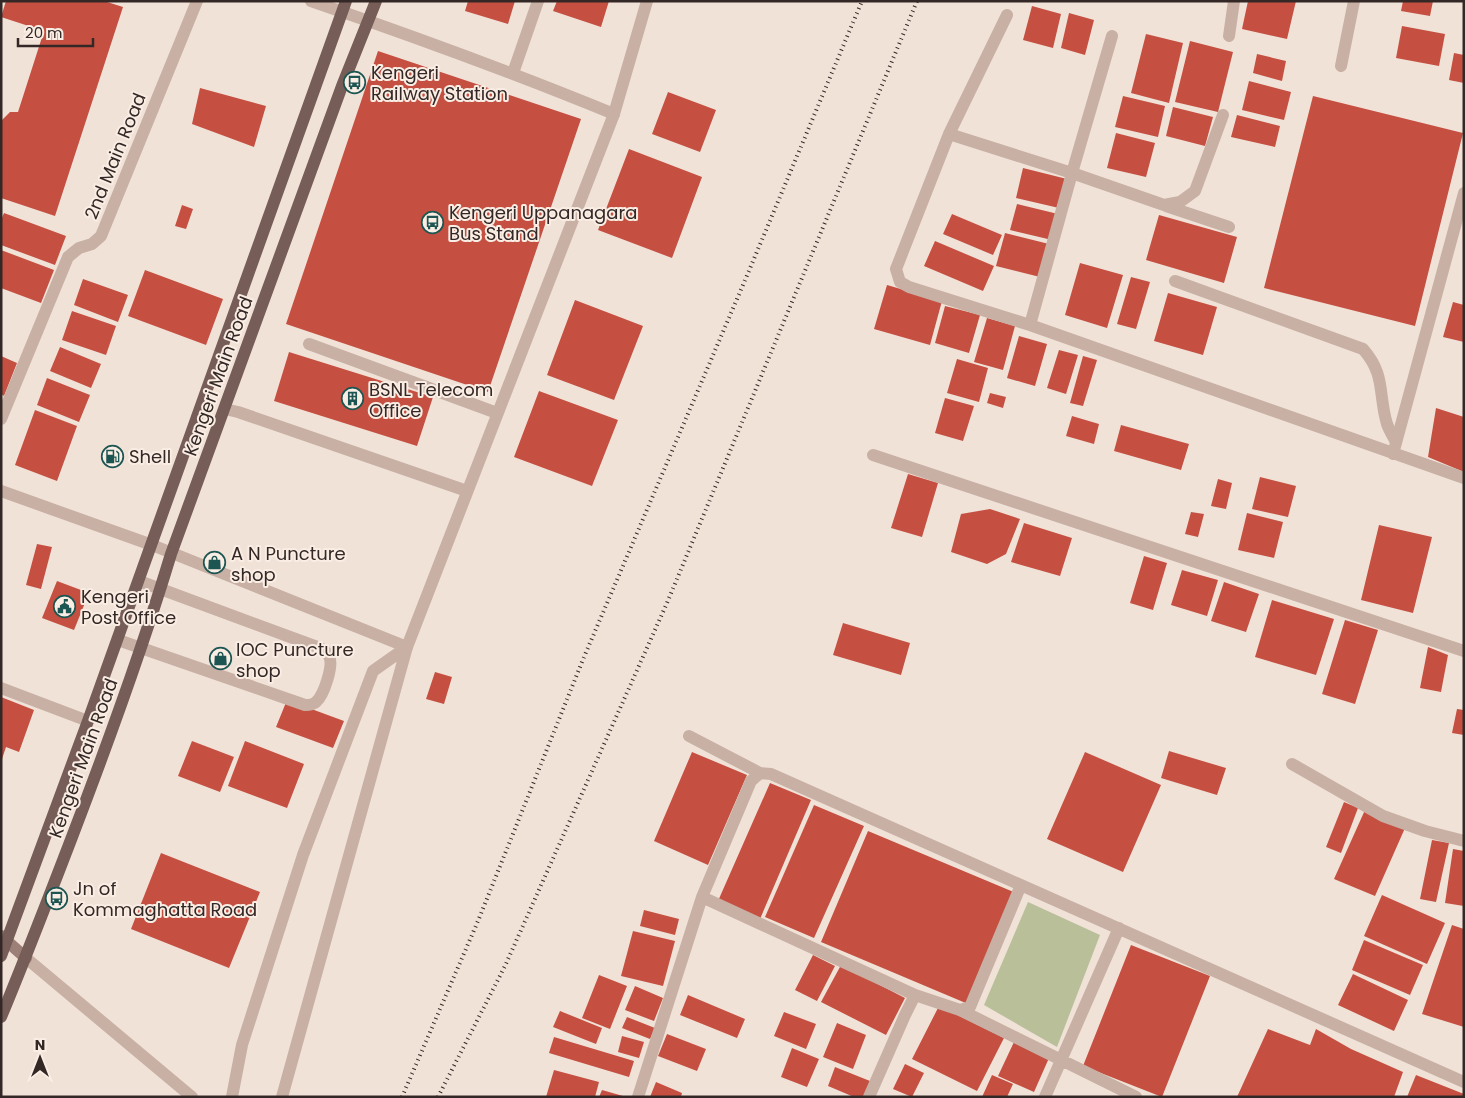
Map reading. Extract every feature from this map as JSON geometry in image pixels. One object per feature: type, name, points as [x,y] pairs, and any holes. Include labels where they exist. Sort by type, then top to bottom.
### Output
[{"type":"main road","name":"Kengeri Main Road","points":[[1,1017],[26,958],[112,731],[171,554],[342,86],[376,1]]},
{"type":"main road","name":"Kengeri Main Road","points":[[1,956],[4,938],[118,640],[344,7]]},
{"type":"main road","points":[[4,938],[26,958]]},
{"type":"street","name":"2nd Main Road","points":[[1,419],[68,257],[78,248],[92,244],[101,236],[197,1]]},
{"type":"street","points":[[311,1],[344,7],[369,20],[513,73],[614,114]]},
{"type":"street","points":[[513,73],[538,1]]},
{"type":"street","points":[[282,1097],[407,647],[614,114],[647,1]]},
{"type":"street","points":[[1228,36],[1234,1]]},
{"type":"street","points":[[1341,66],[1354,1]]},
{"type":"street","points":[[1007,15],[949,134],[896,269],[900,282],[909,288],[1030,325],[1394,448],[1464,478]]},
{"type":"street","points":[[1030,325],[1112,36]]},
{"type":"street","points":[[1164,205],[1180,202],[1195,191],[1223,114]]},
{"type":"street","points":[[949,134],[1072,173],[1229,227]]},
{"type":"street","points":[[1394,448],[1464,193]]},
{"type":"street","points":[[1175,281],[1363,349],[1371,358],[1380,377],[1387,424],[1394,448]]},
{"type":"street","points":[[308,344],[497,413]]},
{"type":"street","points":[[224,409],[238,412],[467,491]]},
{"type":"street","points":[[873,455],[1464,651]]},
{"type":"street","points":[[1,491],[152,545],[407,647]]},
{"type":"street","points":[[118,640],[305,705],[311,705],[318,701],[327,683],[331,664],[330,657],[326,651],[139,580]]},
{"type":"street","points":[[232,1097],[242,1045],[303,855],[373,671],[407,647]]},
{"type":"street","points":[[1,688],[88,722]]},
{"type":"street","points":[[689,736],[760,773],[771,774],[1464,1082]]},
{"type":"street","points":[[1292,764],[1383,816],[1425,831],[1464,841]]},
{"type":"street","points":[[638,1097],[702,897],[751,781],[760,773]]},
{"type":"street","points":[[960,1010],[970,1007],[1021,885]]},
{"type":"street","points":[[702,897],[915,995],[960,1010],[1136,1097]]},
{"type":"street","points":[[1045,1097],[1119,928]]},
{"type":"street","points":[[26,958],[192,1097]]},
{"type":"street","points":[[869,1097],[915,995]]},
{"type":"green space","points":[[1028,902],[1100,935],[1057,1047],[984,1005]]},
{"type":"building","points":[[6,1],[104,1],[123,7],[55,216],[1,198],[1,121],[10,112],[18,112],[44,31],[1,17]]},
{"type":"building","points":[[468,1],[515,1],[508,24],[465,11]]},
{"type":"building","points":[[557,1],[609,1],[601,27],[553,11]]},
{"type":"building","points":[[1248,1],[1296,1],[1287,39],[1242,29]]},
{"type":"building","points":[[1403,1],[1433,1],[1430,16],[1401,11]]},
{"type":"building","points":[[1032,6],[1061,14],[1053,48],[1023,40]]},
{"type":"building","points":[[1069,13],[1094,20],[1085,55],[1061,48]]},
{"type":"building","points":[[1402,26],[1445,34],[1439,66],[1396,58]]},
{"type":"building","points":[[1146,34],[1183,43],[1169,103],[1131,93]]},
{"type":"building","points":[[1190,41],[1233,52],[1218,112],[1175,102]]},
{"type":"building","name":"Kengeri Uppanagara Bus Stand","points":[[378,51],[581,119],[488,392],[286,324]]},
{"type":"building","points":[[1454,53],[1464,55],[1464,83],[1449,80]]},
{"type":"building","points":[[1257,54],[1286,61],[1282,81],[1253,73]]},
{"type":"building","points":[[1249,81],[1291,92],[1284,120],[1242,110]]},
{"type":"building","points":[[200,88],[266,106],[254,147],[192,124]]},
{"type":"building","points":[[668,92],[716,110],[700,152],[652,134]]},
{"type":"building","points":[[1123,96],[1165,106],[1158,137],[1115,127]]},
{"type":"building","points":[[1313,96],[1463,133],[1415,326],[1264,288]]},
{"type":"building","points":[[1173,107],[1213,117],[1205,146],[1166,136]]},
{"type":"building","points":[[1237,115],[1280,126],[1275,147],[1231,137]]},
{"type":"building","points":[[1116,133],[1155,143],[1146,177],[1107,168]]},
{"type":"building","points":[[629,149],[702,177],[672,258],[598,230]]},
{"type":"building","points":[[1023,168],[1067,179],[1059,208],[1016,198]]},
{"type":"building","points":[[1017,204],[1058,214],[1052,240],[1010,230]]},
{"type":"building","points":[[182,205],[193,209],[186,229],[175,226]]},
{"type":"building","points":[[4,213],[66,236],[55,265],[1,245],[1,220]]},
{"type":"building","points":[[952,214],[1002,235],[993,255],[943,234]]},
{"type":"building","points":[[1159,215],[1237,237],[1224,283],[1146,260]]},
{"type":"building","points":[[1005,233],[1049,244],[1040,277],[996,266]]},
{"type":"building","points":[[935,241],[994,266],[983,291],[924,266]]},
{"type":"building","points":[[1,250],[54,270],[41,303],[1,288]]},
{"type":"building","points":[[1080,263],[1123,275],[1107,328],[1065,315]]},
{"type":"building","points":[[145,270],[223,299],[206,345],[128,316]]},
{"type":"building","points":[[1131,277],[1150,282],[1136,329],[1117,324]]},
{"type":"building","points":[[83,279],[128,295],[118,322],[74,305]]},
{"type":"building","points":[[887,285],[942,301],[930,345],[874,329]]},
{"type":"building","points":[[1168,293],[1217,307],[1203,355],[1154,341]]},
{"type":"building","points":[[575,300],[643,326],[614,400],[547,375]]},
{"type":"building","points":[[1453,302],[1464,305],[1464,342],[1443,337]]},
{"type":"building","points":[[945,306],[980,315],[969,353],[935,343]]},
{"type":"building","points":[[72,311],[116,326],[106,355],[62,340]]},
{"type":"building","points":[[987,318],[1015,326],[1003,370],[974,362]]},
{"type":"building","points":[[1019,336],[1047,344],[1035,386],[1007,378]]},
{"type":"building","points":[[60,347],[101,364],[91,388],[50,371]]},
{"type":"building","points":[[1059,350],[1078,355],[1066,394],[1047,388]]},
{"type":"building","name":"BSNL Telecom Office","points":[[289,352],[433,397],[417,446],[274,401]]},
{"type":"building","points":[[1,356],[17,363],[4,396],[1,394]]},
{"type":"building","points":[[1083,356],[1097,360],[1083,406],[1070,403]]},
{"type":"building","points":[[957,359],[988,368],[979,402],[947,393]]},
{"type":"building","points":[[47,378],[90,395],[79,422],[37,405]]},
{"type":"building","points":[[539,391],[618,420],[592,486],[514,457]]},
{"type":"building","points":[[990,393],[1006,397],[1003,408],[987,403]]},
{"type":"building","points":[[945,398],[974,406],[963,441],[935,433]]},
{"type":"building","points":[[1436,408],[1464,417],[1464,472],[1428,457]]},
{"type":"building","points":[[35,410],[77,426],[57,481],[15,465]]},
{"type":"building","points":[[1072,416],[1099,424],[1094,444],[1066,436]]},
{"type":"building","points":[[1121,425],[1189,444],[1181,470],[1114,451]]},
{"type":"building","points":[[908,474],[938,483],[922,537],[891,528]]},
{"type":"building","points":[[1260,477],[1296,486],[1288,517],[1252,509]]},
{"type":"building","points":[[1218,479],[1232,483],[1226,509],[1211,506]]},
{"type":"building","points":[[990,509],[1020,519],[1006,554],[987,564],[951,552],[961,514]]},
{"type":"building","points":[[1191,512],[1204,514],[1198,537],[1185,534]]},
{"type":"building","points":[[1247,513],[1283,522],[1274,558],[1238,550]]},
{"type":"building","points":[[1024,523],[1072,538],[1060,576],[1011,562]]},
{"type":"building","points":[[1379,525],[1432,537],[1413,613],[1361,600]]},
{"type":"building","points":[[37,544],[52,547],[41,589],[26,585]]},
{"type":"building","points":[[1144,556],[1167,563],[1153,610],[1130,603]]},
{"type":"building","points":[[1182,570],[1218,580],[1207,616],[1171,605]]},
{"type":"building","name":"Kengeri Post Office","points":[[57,581],[89,593],[74,630],[42,618]]},
{"type":"building","points":[[1224,582],[1259,594],[1246,632],[1211,621]]},
{"type":"building","points":[[1272,600],[1334,619],[1316,675],[1255,657]]},
{"type":"building","points":[[1345,620],[1378,630],[1355,704],[1322,694]]},
{"type":"building","points":[[843,623],[910,643],[901,675],[833,655]]},
{"type":"building","points":[[1428,647],[1448,655],[1441,692],[1420,688]]},
{"type":"building","points":[[435,672],[452,677],[444,704],[426,699]]},
{"type":"building","points":[[1,697],[34,710],[19,752],[6,747],[2,759]]},
{"type":"building","points":[[287,700],[344,721],[333,748],[276,727]]},
{"type":"building","points":[[1457,709],[1464,710],[1464,735],[1452,733]]},
{"type":"building","points":[[192,741],[234,757],[220,792],[178,776]]},
{"type":"building","points":[[245,741],[304,764],[287,808],[228,786]]},
{"type":"building","points":[[1169,751],[1226,768],[1217,795],[1161,778]]},
{"type":"building","points":[[692,752],[747,775],[708,865],[654,841]]},
{"type":"building","points":[[1085,752],[1161,785],[1123,872],[1047,839]]},
{"type":"building","points":[[770,783],[811,800],[760,919],[718,901]]},
{"type":"building","points":[[1344,802],[1358,808],[1341,853],[1326,847]]},
{"type":"building","points":[[814,805],[864,826],[814,938],[765,917]]},
{"type":"building","points":[[1365,810],[1405,828],[1375,896],[1334,879]]},
{"type":"building","points":[[868,831],[1016,893],[968,1004],[821,942]]},
{"type":"building","points":[[1432,840],[1449,843],[1436,902],[1420,899]]},
{"type":"building","points":[[1453,849],[1464,851],[1464,906],[1445,903]]},
{"type":"building","points":[[161,853],[260,892],[229,968],[131,929]]},
{"type":"building","points":[[1382,895],[1445,923],[1427,964],[1364,936]]},
{"type":"building","points":[[644,910],[679,919],[675,935],[640,926]]},
{"type":"building","points":[[1452,925],[1464,929],[1464,1027],[1422,1014]]},
{"type":"building","points":[[633,931],[675,941],[663,986],[621,976]]},
{"type":"building","points":[[1364,940],[1423,965],[1410,995],[1352,970]]},
{"type":"building","points":[[1131,945],[1210,976],[1162,1097],[1083,1066]]},
{"type":"building","points":[[813,955],[835,966],[817,1001],[795,990]]},
{"type":"building","points":[[841,965],[905,998],[886,1035],[821,1002]]},
{"type":"building","points":[[1353,974],[1408,1000],[1394,1031],[1338,1005]]},
{"type":"building","points":[[599,975],[627,986],[610,1029],[582,1018]]},
{"type":"building","points":[[635,986],[663,998],[654,1021],[625,1010]]},
{"type":"building","points":[[688,995],[745,1019],[737,1038],[680,1015]]},
{"type":"building","points":[[939,1006],[1004,1038],[977,1091],[912,1059]]},
{"type":"building","points":[[560,1011],[602,1028],[596,1044],[553,1027]]},
{"type":"building","points":[[784,1012],[816,1024],[806,1049],[774,1036]]},
{"type":"building","points":[[627,1017],[655,1028],[650,1039],[622,1028]]},
{"type":"building","points":[[837,1023],[866,1035],[853,1069],[823,1057]]},
{"type":"building","points":[[1268,1029],[1310,1045],[1316,1029],[1351,1049],[1403,1072],[1394,1097],[1237,1097]]},
{"type":"building","points":[[667,1034],[706,1049],[697,1071],[658,1056]]},
{"type":"building","points":[[622,1036],[644,1042],[639,1058],[618,1052]]},
{"type":"building","points":[[554,1037],[634,1061],[629,1077],[549,1053]]},
{"type":"building","points":[[1014,1042],[1049,1058],[1034,1092],[998,1076]]},
{"type":"building","points":[[792,1048],[819,1059],[807,1087],[781,1077]]},
{"type":"building","points":[[905,1064],[924,1073],[912,1097],[893,1089]]},
{"type":"building","points":[[835,1067],[870,1081],[864,1097],[854,1097],[828,1086]]},
{"type":"building","points":[[554,1070],[599,1082],[595,1097],[546,1097]]},
{"type":"building","points":[[992,1075],[1013,1084],[1007,1097],[982,1097]]},
{"type":"building","points":[[1416,1075],[1464,1094],[1463,1097],[1407,1097]]},
{"type":"building","points":[[656,1082],[682,1093],[681,1097],[650,1097]]},
{"type":"building","points":[[602,1090],[623,1096],[623,1097],[599,1097]]},
{"type":"railway","points":[[402,1097],[478,921],[584,657],[862,1]]},
{"type":"railway","points":[[438,1097],[505,966],[667,603],[917,1]]},
{"type":"place","name":"Kengeri Railway Station","points":[[355,82]]},
{"type":"place","name":"Kengeri Uppanagara Bus Stand","points":[[433,222]]},
{"type":"place","name":"BSNL Telecom Office","points":[[353,399]]},
{"type":"place","name":"Shell","points":[[113,456]]},
{"type":"place","name":"A N Puncture shop","points":[[215,563]]},
{"type":"place","name":"Kengeri Post Office","points":[[65,606]]},
{"type":"place","name":"IOC Puncture shop","points":[[220,659]]},
{"type":"place","name":"Jn of Kommaghatta Road","points":[[57,898]]}]
